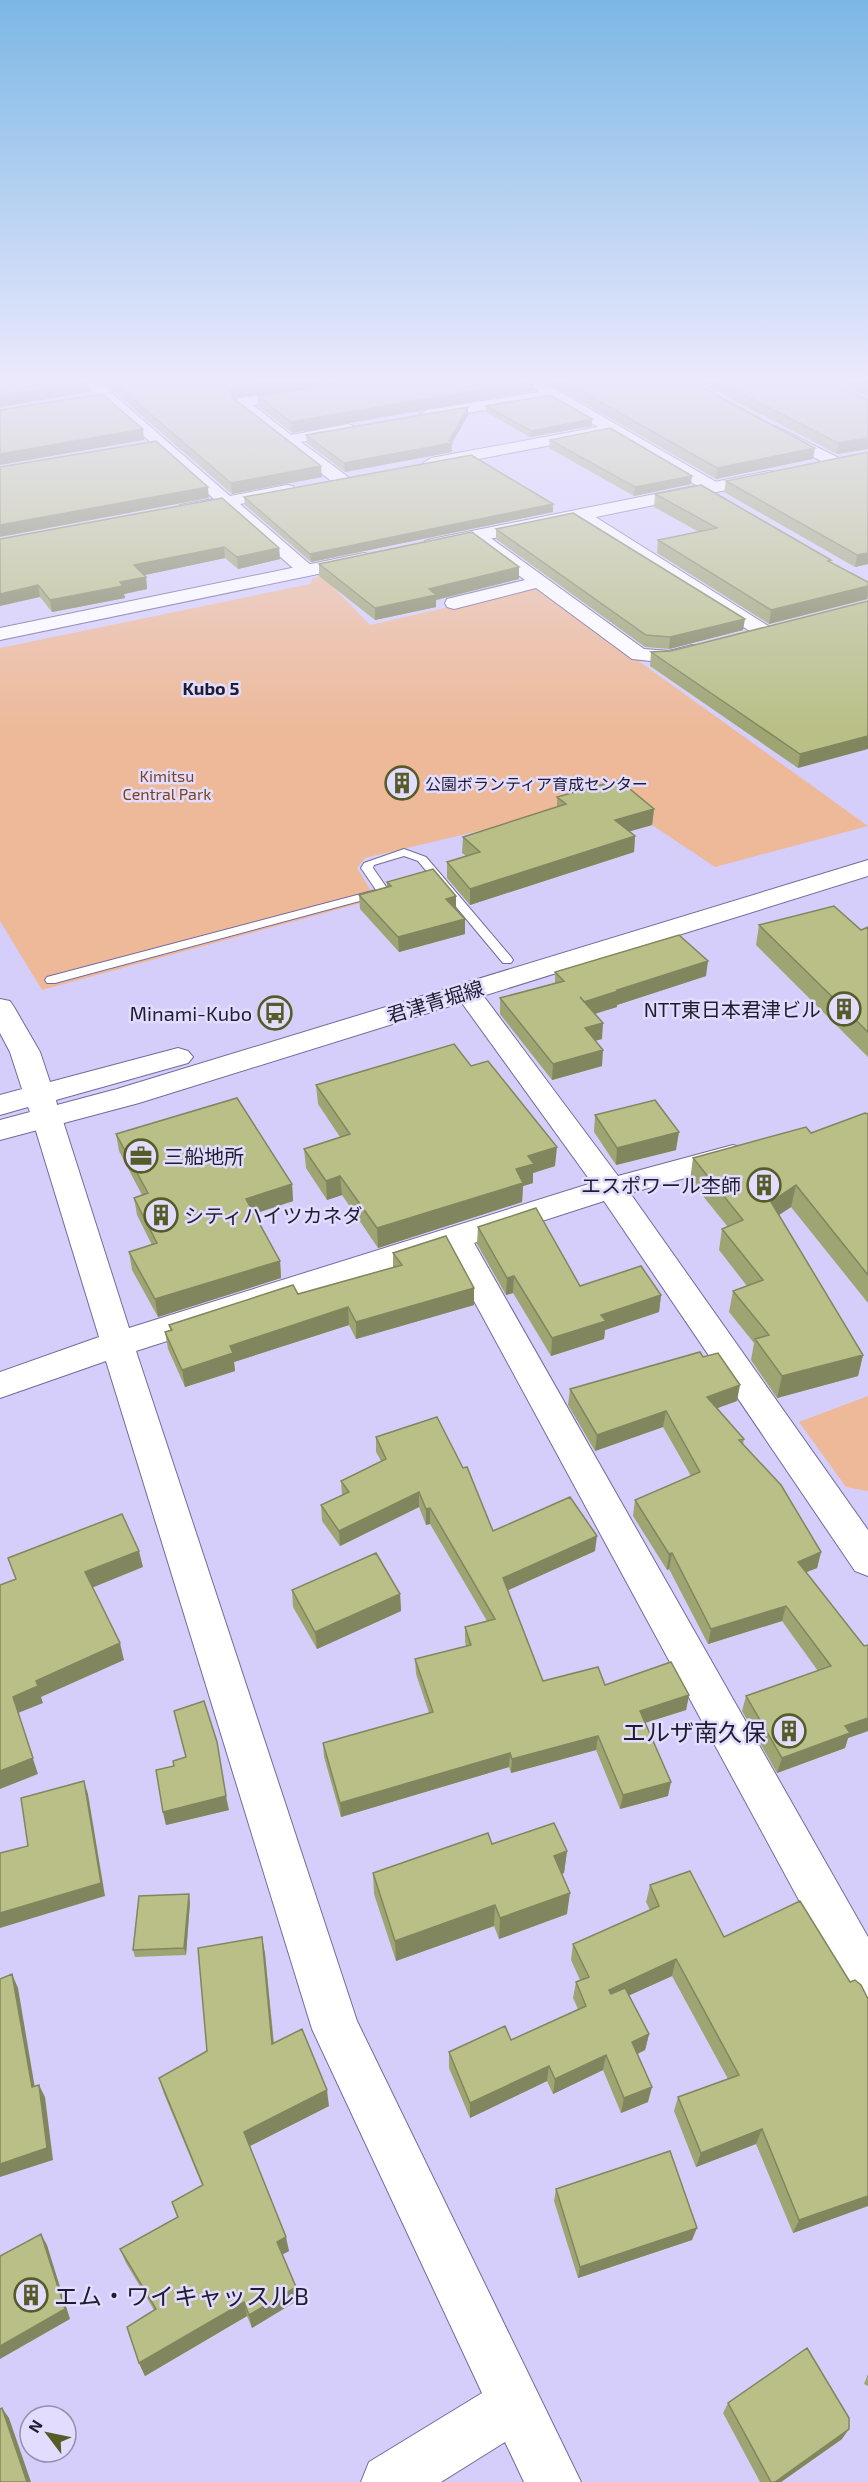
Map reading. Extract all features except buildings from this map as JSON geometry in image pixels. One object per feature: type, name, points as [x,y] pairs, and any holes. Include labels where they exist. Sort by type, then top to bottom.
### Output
[{"type":"main road","points":[[420,548],[580,514],[677,498]]},
{"type":"main road","points":[[0,634],[386,555]]},
{"type":"main road","name":"君津青堀線","points":[[0,1130],[43,1106],[133,1070],[507,960],[868,849]]},
{"type":"main road","name":"君津青堀線","points":[[0,1105],[43,1106],[128,1096],[868,868]]},
{"type":"main road","points":[[0,1007],[25,1053],[43,1106]]},
{"type":"street","points":[[223,498],[308,571]]},
{"type":"street","points":[[171,512],[250,498]]},
{"type":"street","points":[[580,514],[766,633]]},
{"type":"street","points":[[476,536],[639,655],[669,657],[712,646]]},
{"type":"street","points":[[454,603],[539,582]]},
{"type":"street","points":[[745,638],[789,627]]},
{"type":"street","points":[[467,992],[855,1514],[868,1560]]},
{"type":"street","points":[[43,1106],[189,1574],[336,2029],[553,2482]]},
{"type":"street","points":[[0,1385],[118,1344],[611,1188],[760,1148]]},
{"type":"street","points":[[455,1237],[868,1982]]},
{"type":"street","points":[[388,2482],[516,2404]]},
{"type":"lane","points":[[51,980],[388,890],[367,868],[370,863],[404,852],[422,860],[431,879],[507,960]]},
{"type":"green space","name":"Kimitsu Central Park","points":[[322,576],[370,625],[536,587],[868,826],[715,867],[613,799],[365,858],[357,868],[376,899],[42,990],[0,921],[0,648],[310,584],[313,578]]},
{"type":"green space","points":[[868,1396],[867,1491],[846,1487],[799,1422]]},
{"type":"place","name":"公園ボランティア育成センター","points":[[402,783]]},
{"type":"place","name":"NTT東日本君津ビル","points":[[844,1009]]},
{"type":"place","name":"Minami-Kubo","points":[[275,1013]]},
{"type":"place","name":"三船地所","points":[[141,1156]]},
{"type":"place","name":"エスポワール杢師","points":[[764,1185]]},
{"type":"place","name":"シティハイツカネダ","points":[[161,1215]]},
{"type":"place","name":"エルザ南久保","points":[[789,1731]]},
{"type":"place","name":"エム・ワイキャッスルB","points":[[31,2295]]},
{"type":"district","name":"Kubo 5","points":[[211,688]]}]
